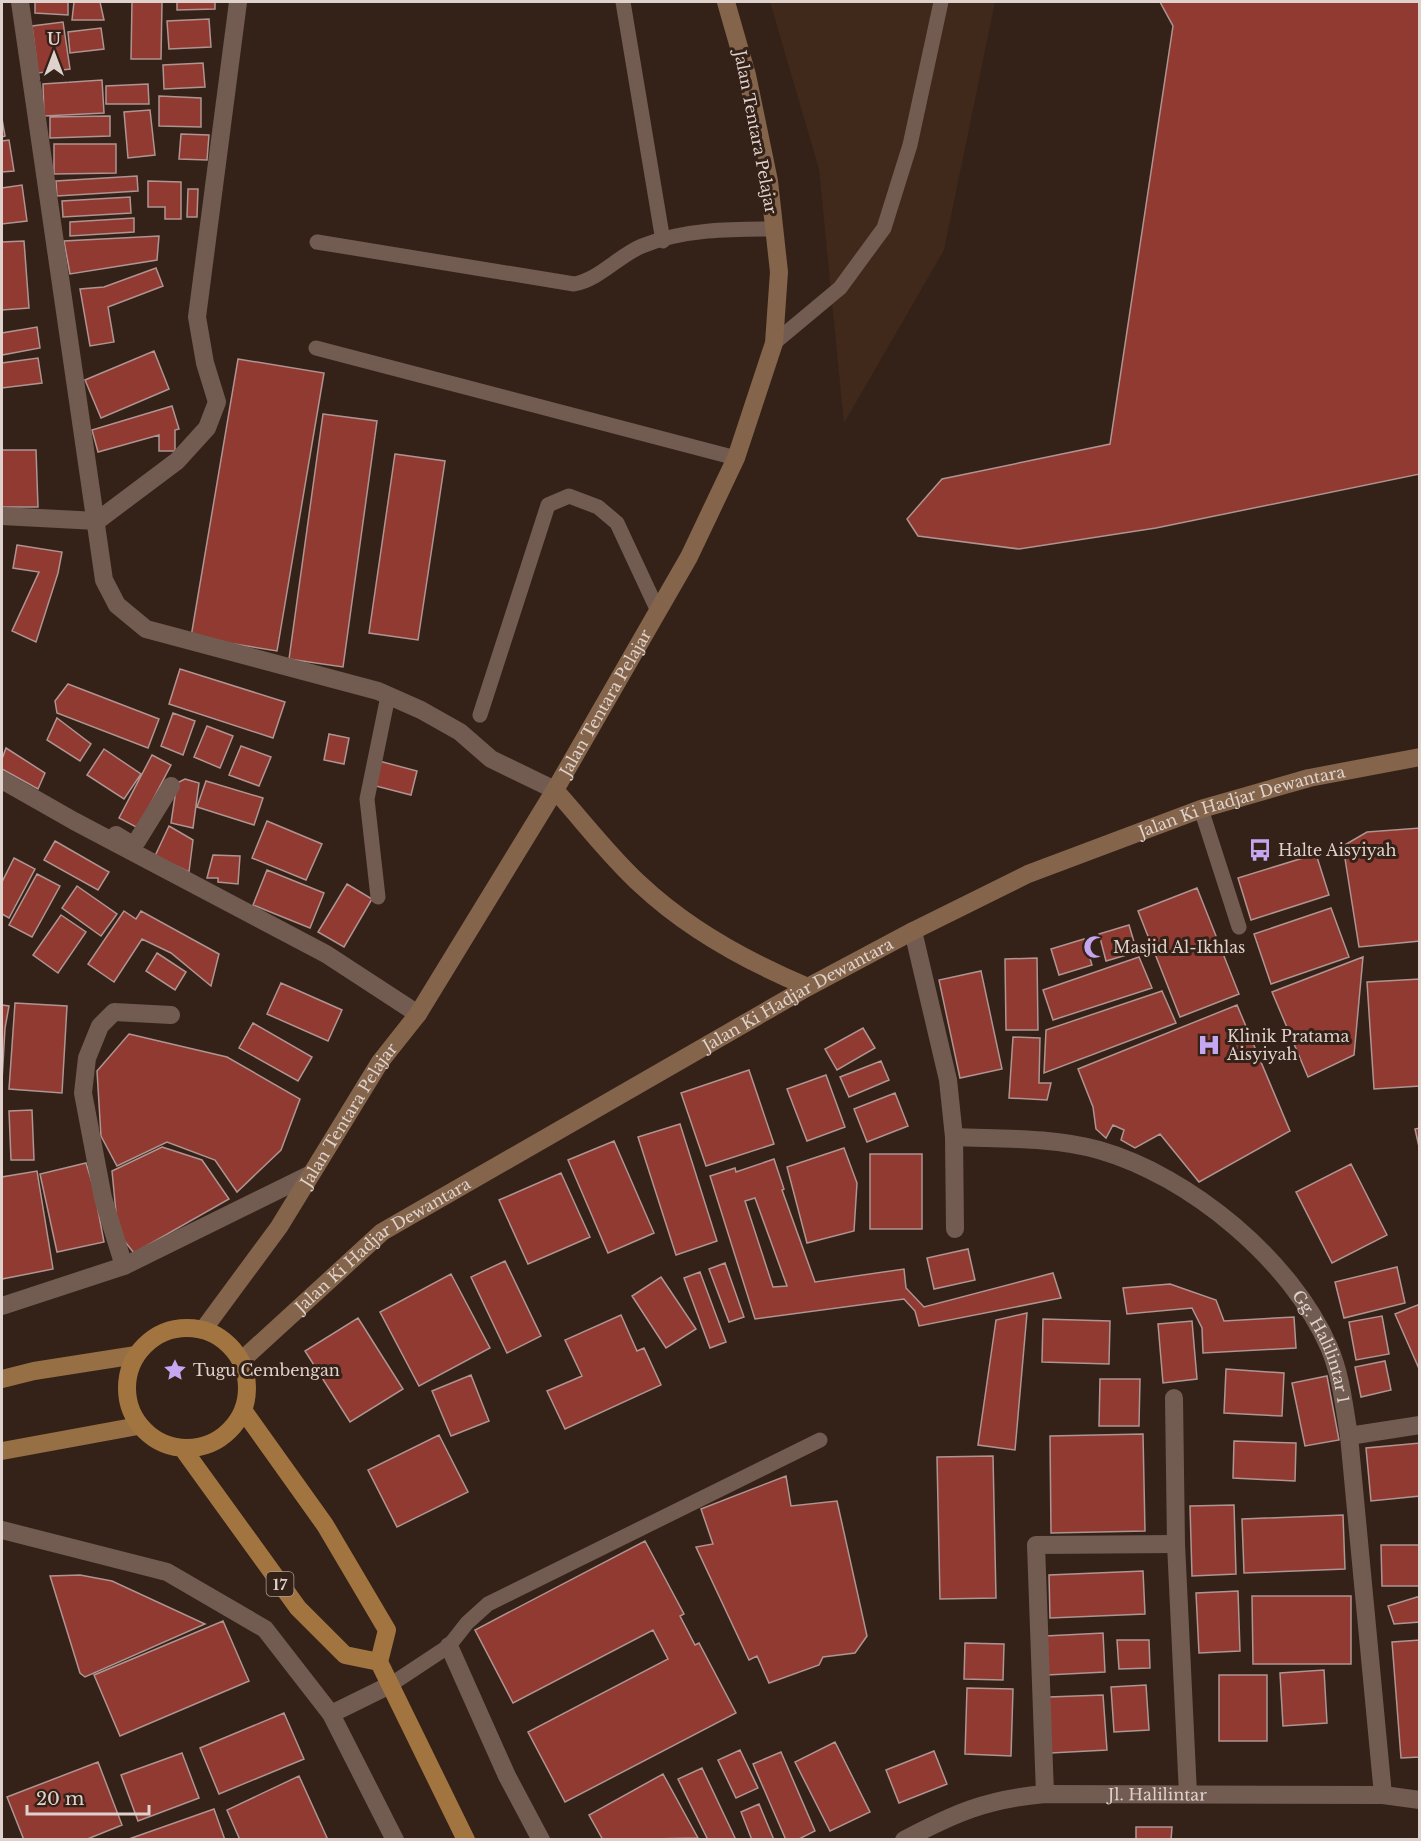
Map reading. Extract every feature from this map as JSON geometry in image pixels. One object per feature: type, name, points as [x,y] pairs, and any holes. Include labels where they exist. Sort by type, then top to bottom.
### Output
[{"type":"highway","points":[[184,1328],[203,1330],[225,1342],[241,1361],[247,1385],[243,1410],[229,1432],[208,1445],[183,1449],[159,1442],[138,1425],[128,1403],[126,1378],[136,1354],[148,1340],[165,1331],[184,1328]]},
{"type":"highway","points":[[243,1410],[325,1525],[383,1622],[387,1630],[379,1662],[466,1839]]},
{"type":"highway","name":"17","points":[[183,1449],[305,1615],[345,1654],[379,1662]]},
{"type":"main road","name":"Jalan Tentara Pelajar","points":[[203,1330],[264,1249],[380,1062],[418,1014],[555,790],[689,557],[736,458],[774,343],[779,272],[769,181],[747,75],[726,2]]},
{"type":"main road","name":"Jalan Ki Hadjar Dewantara","points":[[241,1361],[382,1232],[808,987],[913,931],[1028,874],[1109,841],[1201,809],[1309,778],[1419,757]]},
{"type":"main road","points":[[555,790],[640,885],[700,932],[771,972],[808,987]]},
{"type":"main road","points":[[2,1379],[34,1371],[136,1354]]},
{"type":"main road","points":[[2,1451],[138,1425]]},
{"type":"street","points":[[20,2],[104,580],[117,605],[146,629],[388,696],[421,710],[460,732],[491,759],[555,790]]},
{"type":"street","points":[[2,516],[97,521],[177,460],[207,428],[217,402],[205,363],[197,316],[238,2]]},
{"type":"street","points":[[2,780],[74,822],[326,954],[418,1014]]},
{"type":"street","points":[[74,822],[82,815],[129,843],[137,841],[171,786]]},
{"type":"street","points":[[913,931],[948,1080],[954,1137],[955,1229]]},
{"type":"street","points":[[124,1266],[103,1198],[83,1093],[87,1058],[100,1026],[114,1012],[171,1015]]},
{"type":"street","name":"Gg. Halilintar 1","points":[[954,1137],[1017,1140],[1097,1150],[1136,1163],[1194,1196],[1238,1231],[1270,1262],[1317,1323],[1329,1348],[1339,1379],[1349,1436],[1383,1795]]},
{"type":"street","points":[[2,1306],[124,1266],[311,1174]]},
{"type":"street","points":[[1174,1398],[1176,1544],[1188,1794]]},
{"type":"street","points":[[1349,1436],[1419,1425]]},
{"type":"street","points":[[2,1530],[166,1572],[266,1629],[331,1714],[395,1839]]},
{"type":"street","points":[[1045,1794],[1036,1545],[1176,1544]]},
{"type":"street","points":[[448,1646],[507,1776],[541,1839]]},
{"type":"street","points":[[331,1714],[390,1685]]},
{"type":"street","name":"Jl. Halilintar","points":[[904,1839],[974,1806],[1005,1798],[1045,1794],[1383,1795],[1419,1800]]},
{"type":"lane","points":[[623,2],[663,241]]},
{"type":"lane","points":[[774,343],[840,288],[884,228],[910,145],[941,2]]},
{"type":"lane","points":[[317,242],[574,284],[587,280],[642,246],[718,229],[774,229]]},
{"type":"lane","points":[[316,348],[736,458]]},
{"type":"lane","points":[[480,715],[548,505],[569,496],[598,507],[617,524],[658,611]]},
{"type":"lane","points":[[378,897],[367,799],[372,763],[388,696]]},
{"type":"lane","points":[[1201,809],[1239,927]]},
{"type":"lane","points":[[390,1685],[448,1646],[467,1623],[488,1604],[820,1440]]},
{"type":"shaded area","points":[[770,2],[995,2],[944,250],[844,423],[819,169]]},
{"type":"building","points":[[35,2],[68,2],[68,15],[35,13]]},
{"type":"building","points":[[74,2],[100,2],[104,20],[72,20]]},
{"type":"building","points":[[132,2],[162,2],[161,59],[131,59]]},
{"type":"building","points":[[177,2],[215,2],[215,9],[177,10]]},
{"type":"building","points":[[1160,2],[1420,2],[1420,474],[1156,528],[1019,549],[918,536],[907,519],[942,479],[1110,444],[1173,26]]},
{"type":"building","points":[[209,19],[211,47],[169,49],[167,21]]},
{"type":"building","points":[[63,22],[70,69],[38,73],[32,26]]},
{"type":"building","points":[[101,28],[104,49],[70,53],[68,32]]},
{"type":"building","points":[[203,63],[205,87],[164,89],[163,65]]},
{"type":"building","points":[[102,80],[104,113],[44,116],[43,84]]},
{"type":"building","points":[[148,84],[149,104],[106,104],[106,86]]},
{"type":"building","points":[[159,96],[201,98],[201,127],[159,126]]},
{"type":"building","points":[[150,110],[155,155],[128,158],[124,112]]},
{"type":"building","points":[[110,116],[110,136],[50,138],[50,117]]},
{"type":"building","points":[[2,119],[5,136],[2,137]]},
{"type":"building","points":[[181,134],[209,135],[207,160],[179,159]]},
{"type":"building","points":[[9,140],[14,171],[2,172],[2,141]]},
{"type":"building","points":[[54,144],[116,144],[116,173],[54,174]]},
{"type":"building","points":[[137,176],[138,191],[57,196],[56,181]]},
{"type":"building","points":[[148,181],[181,182],[181,219],[165,219],[165,207],[148,207]]},
{"type":"building","points":[[22,185],[27,221],[2,224],[2,188]]},
{"type":"building","points":[[188,189],[198,189],[197,217],[187,217]]},
{"type":"building","points":[[130,197],[131,213],[63,217],[62,201]]},
{"type":"building","points":[[134,218],[134,232],[70,236],[70,222]]},
{"type":"building","points":[[159,236],[157,260],[70,274],[64,241]]},
{"type":"building","points":[[24,241],[29,308],[2,310],[2,242]]},
{"type":"building","points":[[156,268],[163,286],[108,307],[114,342],[90,346],[80,289],[104,287]]},
{"type":"building","points":[[37,327],[40,348],[2,355],[2,333]]},
{"type":"building","points":[[154,351],[169,389],[101,418],[85,380]]},
{"type":"building","points":[[38,358],[42,383],[2,388],[2,363]]},
{"type":"building","points":[[238,359],[324,373],[277,651],[191,637]]},
{"type":"building","points":[[172,406],[179,429],[175,430],[175,451],[159,451],[159,435],[98,452],[92,430]]},
{"type":"building","points":[[323,414],[377,421],[343,667],[289,659]]},
{"type":"building","points":[[2,450],[36,450],[38,507],[2,507]]},
{"type":"building","points":[[395,454],[445,461],[418,640],[369,633]]},
{"type":"building","points":[[17,545],[62,552],[58,573],[36,642],[12,631],[39,572],[13,568]]},
{"type":"building","points":[[180,669],[285,702],[273,738],[169,704]]},
{"type":"building","points":[[68,684],[159,719],[148,748],[57,713],[55,701]]},
{"type":"building","points":[[173,713],[195,721],[183,755],[161,746]]},
{"type":"building","points":[[57,718],[91,744],[80,761],[47,740]]},
{"type":"building","points":[[207,726],[233,736],[220,768],[194,757]]},
{"type":"building","points":[[329,734],[349,738],[344,764],[324,760]]},
{"type":"building","points":[[241,746],[271,757],[259,786],[229,775]]},
{"type":"building","points":[[6,748],[45,773],[38,789],[2,769],[2,759]]},
{"type":"building","points":[[104,749],[141,774],[124,799],[87,775]]},
{"type":"building","points":[[152,755],[171,765],[138,828],[119,818]]},
{"type":"building","points":[[379,761],[417,771],[411,795],[372,785]]},
{"type":"building","points":[[185,779],[199,783],[193,828],[171,823],[177,783]]},
{"type":"building","points":[[206,781],[263,798],[254,825],[197,807]]},
{"type":"building","points":[[267,821],[322,844],[306,880],[252,858]]},
{"type":"building","points":[[169,826],[193,840],[189,872],[155,856]]},
{"type":"building","points":[[1420,828],[1420,941],[1359,947],[1343,846],[1367,832]]},
{"type":"building","points":[[55,841],[109,872],[98,890],[44,860]]},
{"type":"building","points":[[1316,854],[1329,895],[1251,920],[1238,878]]},
{"type":"building","points":[[213,855],[240,856],[238,884],[218,882],[218,878],[207,878]]},
{"type":"building","points":[[14,858],[35,869],[9,918],[2,914],[2,882]]},
{"type":"building","points":[[267,870],[324,893],[310,928],[253,905]]},
{"type":"building","points":[[37,874],[60,886],[32,937],[9,925]]},
{"type":"building","points":[[347,884],[372,899],[344,947],[318,932]]},
{"type":"building","points":[[77,886],[117,914],[101,936],[62,908]]},
{"type":"building","points":[[1197,888],[1239,994],[1180,1017],[1138,911]]},
{"type":"building","points":[[1331,908],[1349,957],[1271,984],[1254,934]]},
{"type":"building","points":[[124,911],[136,919],[141,911],[219,954],[211,986],[171,953],[142,939],[114,982],[88,964]]},
{"type":"building","points":[[61,915],[86,932],[58,973],[33,955]]},
{"type":"building","points":[[1129,925],[1137,952],[1106,961],[1099,934]]},
{"type":"building","points":[[1084,939],[1092,965],[1059,975],[1051,949]]},
{"type":"building","points":[[157,953],[186,972],[175,990],[146,971]]},
{"type":"building","points":[[1139,957],[1152,988],[1053,1020],[1043,990]]},
{"type":"building","points":[[1363,957],[1354,1055],[1308,1077],[1272,992]]},
{"type":"building","points":[[1037,958],[1038,1030],[1006,1030],[1005,959]]},
{"type":"building","points":[[981,971],[1002,1069],[960,1078],[939,980]]},
{"type":"building","points":[[1420,979],[1420,1086],[1374,1089],[1367,982]]},
{"type":"building","points":[[281,983],[342,1010],[328,1041],[267,1014]]},
{"type":"building","points":[[1162,991],[1176,1023],[1044,1073],[1046,1030]]},
{"type":"building","points":[[15,1003],[67,1006],[62,1093],[9,1089]]},
{"type":"building","points":[[2,1005],[9,1006],[5,1028],[2,1081]]},
{"type":"building","points":[[1237,1005],[1290,1131],[1199,1182],[1160,1134],[1135,1148],[1121,1140],[1124,1130],[1113,1125],[1106,1138],[1096,1129],[1093,1107],[1078,1069]]},
{"type":"building","points":[[253,1023],[312,1057],[298,1081],[239,1048]]},
{"type":"building","points":[[863,1028],[875,1048],[837,1070],[825,1049]]},
{"type":"building","points":[[129,1034],[227,1057],[300,1099],[281,1150],[237,1192],[215,1160],[167,1142],[117,1166],[101,1136],[97,1071]]},
{"type":"building","points":[[1013,1037],[1040,1038],[1039,1083],[1051,1083],[1047,1100],[1009,1098]]},
{"type":"building","points":[[881,1061],[889,1080],[849,1097],[840,1077]]},
{"type":"building","points":[[749,1070],[774,1144],[706,1166],[681,1093]]},
{"type":"building","points":[[826,1075],[845,1127],[807,1141],[787,1089]]},
{"type":"building","points":[[895,1093],[908,1126],[867,1142],[854,1109]]},
{"type":"building","points":[[32,1110],[34,1160],[11,1160],[9,1111]]},
{"type":"building","points":[[680,1124],[717,1241],[676,1255],[638,1137]]},
{"type":"building","points":[[1420,1128],[1420,1151],[1415,1129]]},
{"type":"building","points":[[614,1141],[654,1233],[608,1253],[568,1160]]},
{"type":"building","points":[[162,1147],[202,1160],[229,1199],[134,1253],[118,1233],[112,1171]]},
{"type":"building","points":[[844,1148],[857,1183],[854,1231],[807,1243],[787,1167]]},
{"type":"building","points":[[870,1154],[922,1154],[922,1229],[870,1229]]},
{"type":"building","points":[[774,1159],[784,1189],[782,1190],[815,1282],[904,1269],[906,1288],[924,1307],[1053,1273],[1061,1298],[919,1326],[915,1311],[904,1299],[755,1319],[710,1176],[735,1168],[736,1172]],"holes":[[[755,1198],[787,1286],[773,1287],[745,1201]]]},
{"type":"building","points":[[86,1163],[94,1189],[104,1242],[57,1252],[40,1174]]},
{"type":"building","points":[[1351,1164],[1387,1235],[1332,1263],[1296,1192]]},
{"type":"building","points":[[37,1171],[53,1269],[2,1279],[2,1177]]},
{"type":"building","points":[[561,1173],[590,1237],[528,1264],[499,1200]]},
{"type":"building","points":[[968,1249],[975,1280],[934,1289],[927,1258]]},
{"type":"building","points":[[505,1261],[541,1336],[507,1353],[471,1277]]},
{"type":"building","points":[[725,1263],[744,1317],[729,1322],[709,1269]]},
{"type":"building","points":[[1397,1267],[1405,1303],[1344,1318],[1335,1282]]},
{"type":"building","points":[[700,1272],[726,1342],[710,1348],[684,1278]]},
{"type":"building","points":[[451,1274],[490,1348],[419,1386],[380,1312]]},
{"type":"building","points":[[661,1277],[696,1329],[666,1348],[632,1296]]},
{"type":"building","points":[[1170,1284],[1216,1300],[1224,1321],[1294,1317],[1296,1348],[1203,1353],[1202,1328],[1192,1308],[1127,1314],[1123,1288]]},
{"type":"building","points":[[1420,1304],[1420,1371],[1395,1314]]},
{"type":"building","points":[[1027,1313],[1015,1450],[978,1445],[996,1320]]},
{"type":"building","points":[[621,1315],[637,1351],[644,1348],[661,1385],[565,1429],[547,1391],[582,1376],[565,1340]]},
{"type":"building","points":[[1382,1316],[1389,1354],[1356,1360],[1349,1322]]},
{"type":"building","points":[[358,1318],[403,1389],[350,1422],[305,1351]]},
{"type":"building","points":[[1043,1319],[1110,1321],[1109,1364],[1042,1362]]},
{"type":"building","points":[[1192,1321],[1197,1379],[1163,1383],[1158,1324]]},
{"type":"building","points":[[1385,1361],[1391,1390],[1361,1397],[1355,1367]]},
{"type":"building","points":[[1226,1369],[1284,1373],[1282,1416],[1224,1413]]},
{"type":"building","points":[[471,1375],[489,1421],[451,1436],[432,1391]]},
{"type":"building","points":[[1327,1376],[1339,1440],[1305,1446],[1292,1383]]},
{"type":"building","points":[[1100,1379],[1140,1379],[1139,1426],[1099,1426]]},
{"type":"building","points":[[1143,1434],[1145,1531],[1051,1533],[1050,1436]]},
{"type":"building","points":[[439,1435],[468,1492],[397,1527],[368,1470]]},
{"type":"building","points":[[1234,1441],[1296,1443],[1295,1481],[1233,1478]]},
{"type":"building","points":[[1420,1443],[1420,1496],[1371,1501],[1366,1448]]},
{"type":"building","points":[[993,1456],[996,1598],[940,1599],[937,1457]]},
{"type":"building","points":[[786,1476],[791,1506],[837,1501],[867,1636],[855,1653],[823,1657],[819,1665],[769,1683],[757,1656],[749,1660],[696,1547],[713,1544],[701,1509]]},
{"type":"building","points":[[1234,1505],[1236,1574],[1192,1576],[1190,1506]]},
{"type":"building","points":[[1343,1515],[1345,1569],[1244,1573],[1242,1519]]},
{"type":"building","points":[[645,1541],[684,1614],[680,1616],[695,1645],[699,1643],[736,1713],[565,1802],[528,1732],[668,1659],[653,1630],[513,1703],[475,1630]]},
{"type":"building","points":[[1381,1545],[1420,1545],[1420,1586],[1382,1586]]},
{"type":"building","points":[[1143,1571],[1145,1614],[1050,1618],[1049,1575]]},
{"type":"building","points":[[80,1575],[112,1581],[205,1624],[85,1677],[80,1673],[50,1576]]},
{"type":"building","points":[[1238,1591],[1240,1651],[1199,1653],[1196,1593]]},
{"type":"building","points":[[1252,1596],[1351,1596],[1351,1664],[1253,1664]]},
{"type":"building","points":[[1420,1597],[1420,1622],[1394,1624],[1388,1606]]},
{"type":"building","points":[[223,1621],[249,1681],[120,1736],[94,1675]]},
{"type":"building","points":[[1103,1633],[1105,1672],[1047,1675],[1045,1636]]},
{"type":"building","points":[[1117,1640],[1149,1640],[1150,1668],[1119,1669]]},
{"type":"building","points":[[1420,1640],[1420,1757],[1401,1758],[1392,1642]]},
{"type":"building","points":[[965,1643],[1004,1644],[1003,1680],[964,1679]]},
{"type":"building","points":[[1324,1670],[1327,1723],[1283,1726],[1280,1673]]},
{"type":"building","points":[[1219,1675],[1267,1675],[1267,1741],[1219,1741]]},
{"type":"building","points":[[1146,1685],[1149,1730],[1114,1732],[1111,1687]]},
{"type":"building","points":[[967,1688],[1013,1689],[1011,1756],[965,1754]]},
{"type":"building","points":[[1103,1695],[1107,1750],[1051,1753],[1049,1697]]},
{"type":"building","points":[[284,1713],[304,1759],[219,1794],[200,1748]]},
{"type":"building","points":[[835,1742],[870,1812],[830,1831],[795,1762]]},
{"type":"building","points":[[740,1750],[758,1788],[736,1798],[718,1760]]},
{"type":"building","points":[[934,1751],[947,1784],[899,1803],[886,1770]]},
{"type":"building","points":[[781,1752],[815,1831],[797,1840],[786,1840],[753,1764]]},
{"type":"building","points":[[182,1753],[199,1798],[138,1821],[121,1775]]},
{"type":"building","points":[[98,1762],[122,1825],[85,1840],[24,1840],[7,1797]]},
{"type":"building","points":[[702,1768],[736,1840],[708,1840],[678,1779]]},
{"type":"building","points":[[663,1774],[698,1838],[603,1840],[589,1815]]},
{"type":"building","points":[[299,1776],[328,1840],[240,1840],[227,1810]]},
{"type":"building","points":[[759,1804],[774,1840],[752,1840],[741,1812]]},
{"type":"building","points":[[214,1809],[225,1840],[126,1840]]},
{"type":"building","points":[[1136,1827],[1172,1827],[1171,1840],[1136,1840]]},
{"type":"place","name":"Halte Aisyiyah","points":[[1260,850]]},
{"type":"place","name":"Masjid Al-Ikhlas","points":[[1095,947]]},
{"type":"place","name":"Klinik Pratama Aisyiyah","points":[[1209,1045]]},
{"type":"place","name":"Tugu Cembengan","points":[[175,1370]]}]
